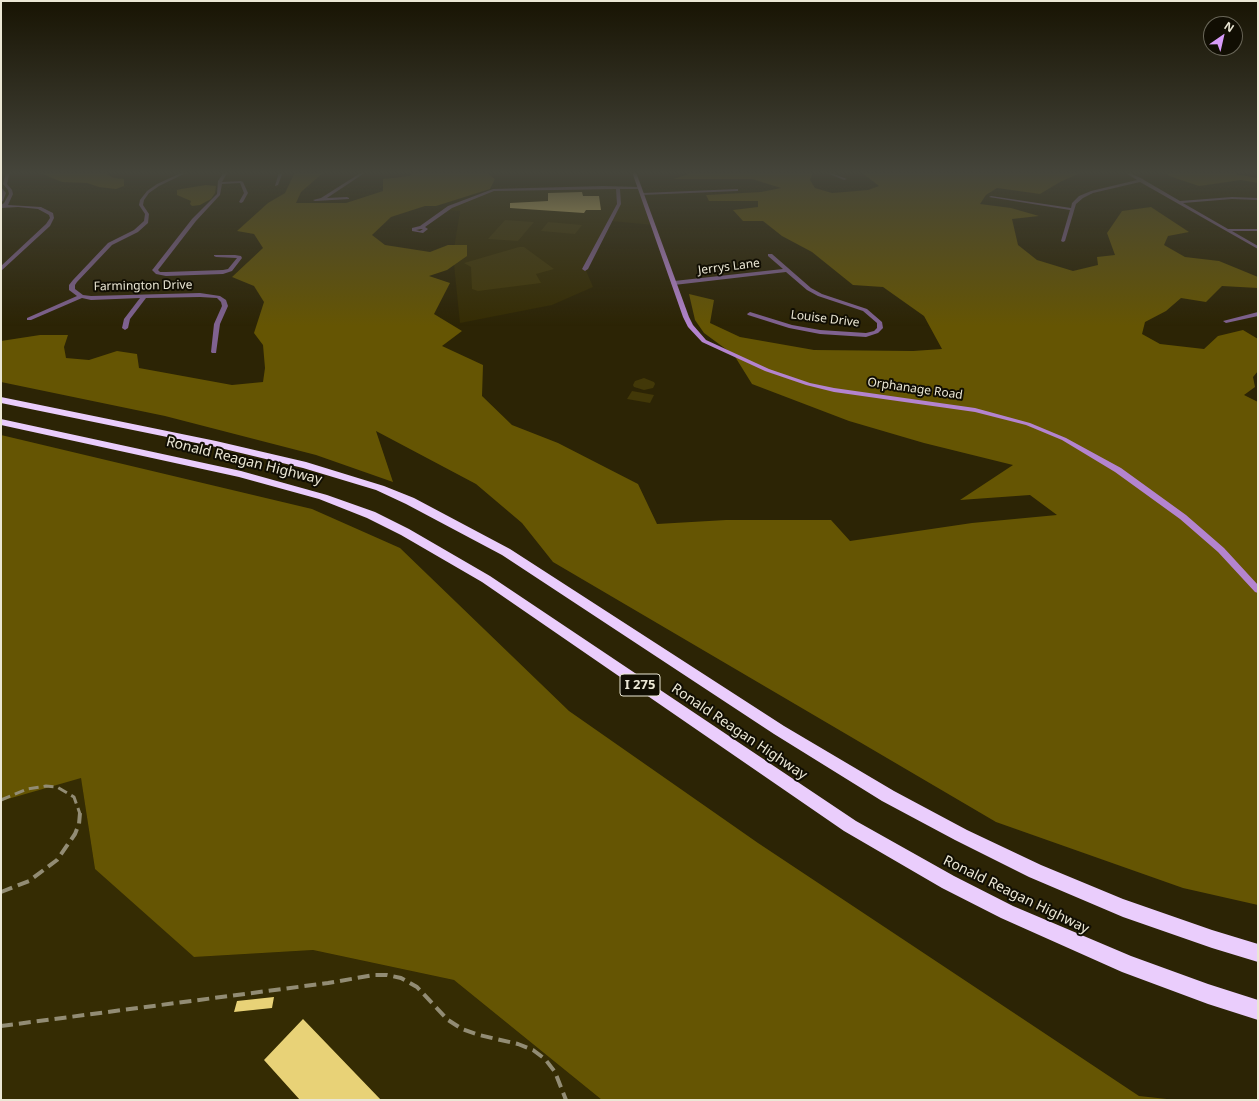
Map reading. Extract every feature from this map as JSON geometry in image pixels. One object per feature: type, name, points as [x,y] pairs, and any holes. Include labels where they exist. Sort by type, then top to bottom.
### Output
[{"type":"highway","name":"Ronald Reagan Highway","points":[[1,400],[216,444],[306,465],[380,488],[410,501],[495,545],[779,730],[882,793],[961,835],[1034,871],[1123,908],[1212,940],[1258,953]]},
{"type":"highway","name":"Ronald Reagan Highway","points":[[1,422],[241,474],[323,497],[371,515],[405,532],[486,579],[780,780],[850,826],[948,882],[1036,925],[1129,965],[1208,994],[1258,1010]]},
{"type":"main road","name":"Orphanage Road","points":[[653,223],[690,326],[704,341],[780,376],[823,388],[946,404],[1028,424],[1082,449],[1118,470],[1183,517],[1221,550],[1258,590]]},
{"type":"street","points":[[1,269],[49,223]]},
{"type":"street","name":"Farmington Drive","points":[[145,223],[140,228],[110,244],[75,281],[72,285],[72,290],[80,296],[97,298],[200,295],[214,296],[222,299],[225,306],[217,324],[214,352]]},
{"type":"street","points":[[191,223],[155,270],[158,273],[166,274],[223,272],[230,270],[240,258],[239,256],[216,256]]},
{"type":"street","points":[[422,227],[427,223]]},
{"type":"street","points":[[605,223],[582,262],[582,266],[585,269],[610,223]]},
{"type":"street","points":[[1063,241],[1068,223]]},
{"type":"street","points":[[1216,223],[1258,248]]},
{"type":"street","points":[[1227,230],[1258,230]]},
{"type":"street","name":"Louise Drive","points":[[750,314],[791,327],[820,332],[866,335],[876,332],[880,328],[880,323],[865,310],[814,292],[770,255]]},
{"type":"street","name":"Jerrys Lane","points":[[674,283],[787,270]]},
{"type":"street","points":[[29,319],[80,296]]},
{"type":"street","points":[[125,328],[127,319],[144,297]]},
{"type":"street","points":[[1226,321],[1258,314]]},
{"type":"shaded area","points":[[245,223],[384,223],[372,235],[385,245],[430,252],[448,245],[467,245],[467,256],[447,270],[429,276],[450,283],[434,314],[462,331],[442,346],[483,365],[482,396],[512,425],[558,443],[638,484],[657,524],[726,520],[831,520],[850,541],[972,523],[1057,515],[1030,495],[960,500],[1013,465],[924,443],[849,421],[752,384],[734,355],[704,333],[695,320],[689,294],[714,300],[710,323],[740,337],[814,350],[913,351],[942,349],[924,316],[883,287],[853,285],[812,252],[782,236],[766,223],[1013,223],[1018,245],[1037,260],[1073,271],[1098,265],[1097,257],[1115,255],[1107,233],[1114,223],[1176,223],[1189,232],[1168,236],[1164,245],[1185,257],[1219,261],[1258,277],[1258,288],[1222,286],[1206,302],[1181,298],[1166,311],[1145,322],[1142,334],[1160,344],[1204,349],[1218,336],[1243,330],[1258,339],[1258,371],[1253,377],[1255,387],[1244,395],[1258,402],[1258,905],[1183,888],[996,822],[553,562],[522,523],[476,484],[376,431],[393,482],[316,455],[165,416],[1,382],[1,341],[40,335],[68,335],[64,347],[66,358],[89,360],[117,351],[137,354],[139,368],[232,385],[263,382],[265,368],[263,345],[254,333],[264,302],[254,286],[232,277],[263,248],[254,234],[237,231]]},
{"type":"shaded area","points":[[458,223],[610,223],[585,268],[593,287],[552,305],[460,323],[453,255]]},
{"type":"shaded area","points":[[502,223],[533,223],[518,241],[488,239]]},
{"type":"shaded area","points":[[547,223],[582,225],[575,234],[541,231]]},
{"type":"shaded area","points":[[637,223],[653,223],[654,225]]},
{"type":"shaded area","points":[[519,247],[524,247],[554,269],[536,274],[541,283],[478,291],[472,289],[471,267],[464,263]]},
{"type":"shaded area","points":[[644,378],[654,382],[655,384],[653,388],[644,390],[634,387],[633,385],[635,381]]},
{"type":"shaded area","points":[[632,391],[654,395],[650,403],[627,399]]},
{"type":"shaded area","points":[[1,435],[312,509],[400,548],[569,711],[758,843],[1139,1096],[1176,1100],[602,1100],[454,980],[313,950],[194,957],[95,869],[81,778],[1,801]]},
{"type":"shaded area","points":[[81,777],[95,869],[194,957],[313,950],[454,980],[602,1100],[1,1100],[1,801]]},
{"type":"building","points":[[274,997],[272,1008],[234,1012],[237,1001]]},
{"type":"building","points":[[303,1019],[381,1100],[300,1100],[264,1060]]},
{"type":"railway","points":[[1,800],[27,789],[46,786],[57,787],[74,797],[80,814]]},
{"type":"railway","points":[[1,892],[29,881],[57,860],[75,834],[79,824],[80,814]]},
{"type":"railway","points":[[1,1026],[328,983],[374,975],[387,975],[401,978],[417,987],[448,1020],[462,1029],[479,1035],[518,1044],[533,1050],[545,1059],[555,1072],[566,1100]]}]
